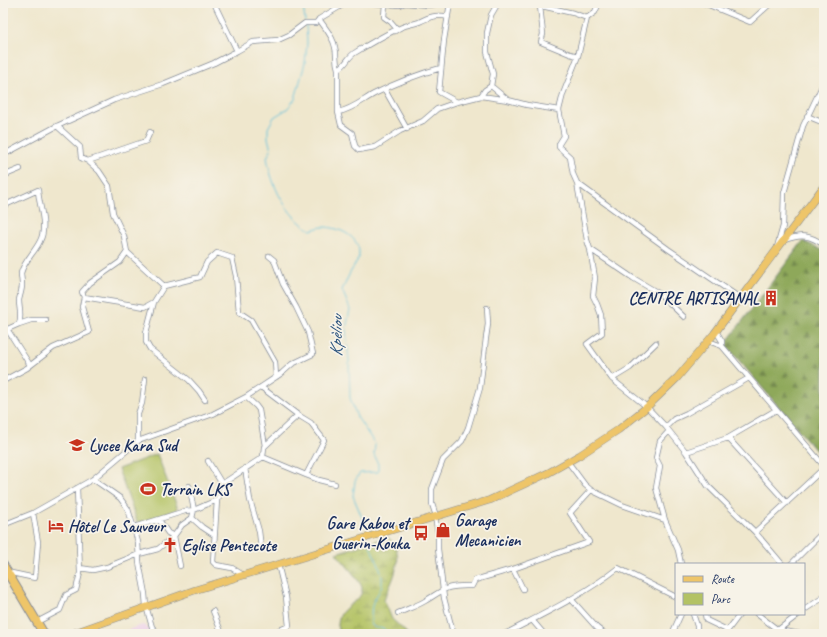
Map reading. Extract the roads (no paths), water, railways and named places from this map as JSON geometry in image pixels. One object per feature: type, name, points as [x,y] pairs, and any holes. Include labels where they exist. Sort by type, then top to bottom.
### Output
[{"type":"highway","points":[[5,569],[44,634]]},
{"type":"main road","points":[[71,634],[146,606],[278,564],[359,541],[490,500],[536,479],[568,462],[618,430],[647,407],[677,378],[716,331],[824,186]]},
{"type":"street","points":[[214,3],[237,51]]},
{"type":"street","points":[[3,155],[57,126],[114,100],[163,84],[237,51],[253,42],[278,40],[289,35],[305,23],[313,24],[346,3]]},
{"type":"street","points":[[374,3],[428,5],[443,3]]},
{"type":"street","points":[[450,3],[439,92],[457,102]]},
{"type":"street","points":[[481,96],[485,90],[491,86],[493,74],[488,52],[487,33],[491,15],[498,3]]},
{"type":"street","points":[[528,3],[573,13],[587,18]]},
{"type":"street","points":[[598,3],[595,12],[587,18],[578,56],[563,94],[559,110],[564,136],[559,144],[559,147],[570,157],[573,174],[577,183],[595,278],[593,296],[599,308],[602,325],[602,333],[587,344],[612,378],[647,407],[670,431],[686,452],[708,486],[755,532],[781,563]]},
{"type":"street","points":[[704,3],[750,22],[771,3]]},
{"type":"street","points":[[385,4],[384,18],[391,22],[397,30]]},
{"type":"street","points":[[540,6],[543,34],[541,42],[578,56]]},
{"type":"street","points":[[338,69],[344,65],[347,59],[356,52],[397,30],[419,22],[427,17],[441,15],[448,17]]},
{"type":"street","points":[[319,19],[329,33],[335,47],[338,69],[338,112],[340,125],[352,133],[355,146],[359,150],[375,147],[400,132],[423,121],[437,109],[481,96],[559,110]]},
{"type":"street","points":[[389,37],[397,30]]},
{"type":"street","points":[[338,112],[345,111],[350,107],[409,78],[441,68]]},
{"type":"street","points":[[776,250],[782,226],[784,193],[803,126],[824,82]]},
{"type":"street","points":[[491,86],[508,100]]},
{"type":"street","points":[[385,90],[406,129]]},
{"type":"street","points":[[807,116],[824,122]]},
{"type":"street","points":[[57,126],[80,147],[81,158],[88,161],[99,171],[109,186],[113,213],[124,236],[127,252],[164,286]]},
{"type":"street","points":[[88,161],[146,141],[150,132]]},
{"type":"street","points":[[3,176],[20,168]]},
{"type":"street","points":[[577,183],[668,249],[740,298]]},
{"type":"street","points":[[3,206],[38,190],[39,204],[43,218],[43,230],[41,240],[27,261],[21,274],[22,289],[19,302],[21,316],[18,324]]},
{"type":"street","points":[[783,240],[797,235],[815,239],[824,245]]},
{"type":"street","points":[[590,249],[660,294],[684,317]]},
{"type":"street","points":[[3,381],[30,365],[53,348],[89,332],[82,307],[84,297],[82,292],[90,283],[120,262],[127,252]]},
{"type":"street","points":[[205,400],[189,380],[150,349],[146,342],[146,332],[154,302],[164,286],[200,276],[207,262],[216,253],[232,258],[236,276],[239,312],[251,320],[275,362],[276,377]]},
{"type":"street","points":[[3,525],[33,513],[93,479],[138,441],[213,414],[246,397],[276,377],[292,364],[313,354],[308,332],[283,284],[274,260],[269,256]]},
{"type":"street","points":[[84,297],[145,307],[154,302]]},
{"type":"street","points":[[455,634],[452,629],[443,589],[436,516],[432,504],[432,489],[443,460],[462,442],[468,428],[480,388],[488,324],[487,308]]},
{"type":"street","points":[[30,365],[5,330],[31,320],[46,320]]},
{"type":"street","points":[[716,331],[722,341],[722,346]]},
{"type":"street","points":[[708,341],[722,346],[812,450],[824,467],[755,532]]},
{"type":"street","points":[[612,378],[630,368],[656,343]]},
{"type":"street","points":[[666,427],[674,419],[694,410],[749,378]]},
{"type":"street","points":[[138,441],[138,414],[142,403],[145,379]]},
{"type":"street","points":[[261,387],[311,424],[324,440],[306,475]]},
{"type":"street","points":[[222,484],[263,457],[265,446],[259,410],[246,397]]},
{"type":"street","points":[[686,452],[728,438],[776,410]]},
{"type":"street","points":[[265,446],[298,415]]},
{"type":"street","points":[[670,431],[660,441],[656,458],[660,466],[656,488],[665,520],[678,550],[681,563]]},
{"type":"street","points":[[728,438],[787,503]]},
{"type":"street","points":[[263,457],[319,480],[336,484]]},
{"type":"street","points":[[208,461],[224,488],[217,500],[212,560],[214,564],[232,568],[243,575]]},
{"type":"street","points":[[568,462],[585,485],[591,490],[622,505],[665,520]]},
{"type":"street","points":[[245,468],[250,500],[259,531],[261,548]]},
{"type":"street","points":[[93,479],[120,498],[128,509],[138,542],[139,562],[146,606],[152,627],[159,634]]},
{"type":"street","points":[[80,568],[93,570],[107,567],[139,554],[158,549],[174,536],[182,525],[192,518],[194,510],[189,486]]},
{"type":"street","points":[[37,622],[60,610],[66,595],[76,590],[80,568],[77,488]]},
{"type":"street","points":[[398,613],[424,602],[443,589],[458,586],[472,586],[475,580],[513,569],[589,542],[570,513],[591,490]]},
{"type":"street","points":[[134,527],[194,510],[217,500]]},
{"type":"street","points":[[5,569],[35,578],[38,542],[33,513]]},
{"type":"street","points":[[192,518],[214,535]]},
{"type":"street","points":[[159,520],[168,533],[174,536]]},
{"type":"street","points":[[792,563],[823,535]]},
{"type":"street","points":[[174,536],[180,566]]},
{"type":"street","points":[[270,634],[289,626],[286,597],[278,564]]},
{"type":"street","points":[[505,634],[571,599],[603,580],[618,568],[675,596]]},
{"type":"street","points":[[513,569],[523,589]]},
{"type":"street","points":[[805,609],[824,597]]},
{"type":"street","points":[[571,599],[605,634]]},
{"type":"street","points":[[213,611],[222,634]]},
{"type":"street","points":[[672,634],[681,615]]},
{"type":"street","points":[[693,615],[697,626],[697,634]]},
{"type":"street","points":[[705,615],[706,620],[726,632],[739,615]]},
{"type":"street","points":[[758,615],[776,632],[800,634]]},
{"type":"street","points":[[776,632],[798,615]]},
{"type":"street","points":[[532,620],[544,634]]},
{"type":"waterway","name":"Kpèliou","points":[[300,3],[303,5],[305,21]]},
{"type":"waterway","name":"Kpèliou","points":[[306,24],[307,43],[305,63],[295,99],[287,109],[274,117],[268,128],[268,138],[271,150],[267,157],[276,189],[281,199],[294,217],[311,230],[329,227],[341,231],[352,238],[356,242],[358,248],[358,258],[342,290],[350,309],[346,330],[349,360],[350,398],[357,417],[375,444],[374,455],[378,464],[378,472],[360,473],[355,481],[353,496],[364,522],[373,531],[373,533]]},
{"type":"waterway","points":[[370,540],[369,543],[382,577],[382,585],[372,604],[371,624],[375,628],[385,629],[389,634]]},
{"type":"place","name":"CENTRE ARTISANAL","points":[[771,298]]},
{"type":"place","name":"Lycee Kara Sud","points":[[77,445]]},
{"type":"place","name":"Terrain LKS","points":[[148,489]]},
{"type":"place","name":"Hôtel Le Sauveur","points":[[56,526]]},
{"type":"place","name":"Garage Mecanicien","points":[[443,530]]},
{"type":"place","name":"Gare Kabou et Guerin-Kouka","points":[[421,533]]},
{"type":"place","name":"Eglise Pentecote","points":[[170,545]]}]
